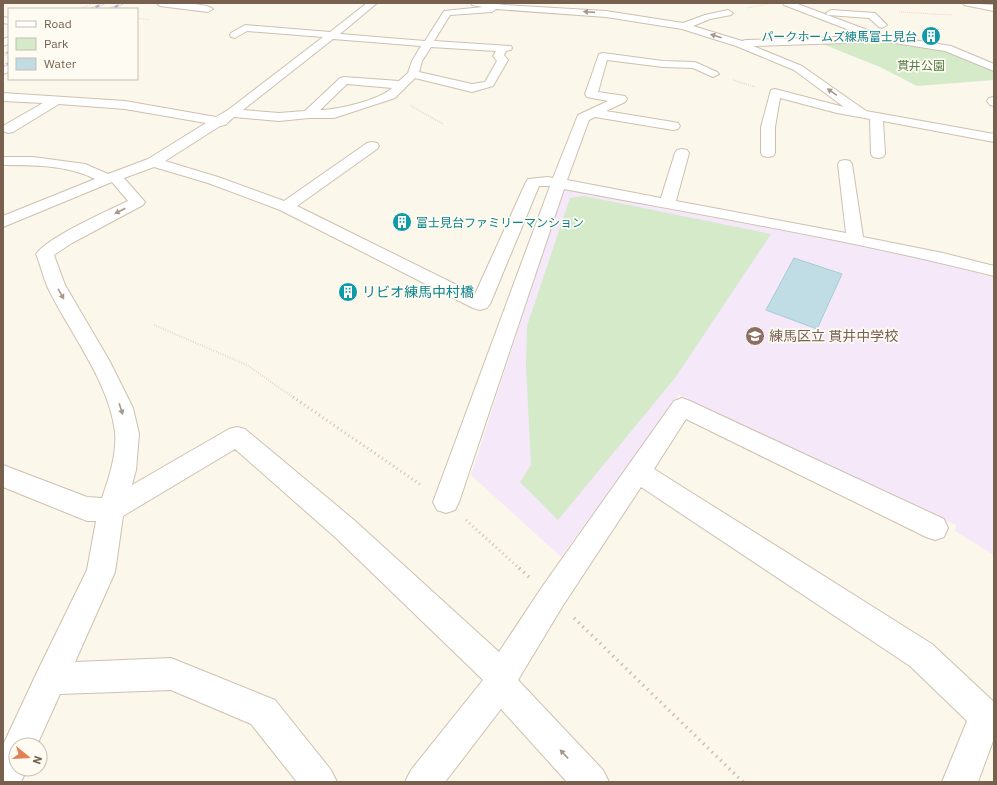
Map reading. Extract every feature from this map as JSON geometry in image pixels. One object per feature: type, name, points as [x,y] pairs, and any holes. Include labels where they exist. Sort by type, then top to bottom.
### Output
[{"type":"street","points":[[160,3],[208,9]]},
{"type":"street","points":[[3,222],[153,162],[232,114],[372,3]]},
{"type":"street","points":[[475,3],[506,8],[606,14],[684,26],[740,44],[798,68],[870,116],[878,154]]},
{"type":"street","points":[[604,3],[608,12],[606,14]]},
{"type":"street","points":[[787,3],[879,38]]},
{"type":"street","points":[[967,3],[994,8]]},
{"type":"street","points":[[232,114],[278,118],[309,114],[334,114],[391,95],[413,74],[417,61],[447,13],[506,8]]},
{"type":"street","points":[[812,12],[872,15],[882,25]]},
{"type":"street","points":[[684,26],[708,17],[728,13]]},
{"type":"street","points":[[235,35],[245,28],[427,44],[504,48],[498,56],[503,60],[488,84],[472,88],[413,74]]},
{"type":"street","points":[[740,44],[879,38],[947,48],[994,68]]},
{"type":"street","points":[[958,53],[987,53]]},
{"type":"street","points":[[446,502],[558,182],[583,118],[621,99],[591,94],[603,56],[662,64],[694,65],[712,74]]},
{"type":"street","points":[[309,114],[344,80],[402,85]]},
{"type":"street","points":[[768,153],[768,127],[775,93],[870,116],[994,138]]},
{"type":"street","points":[[3,97],[125,105],[220,122]]},
{"type":"street","points":[[8,129],[56,101]]},
{"type":"street","points":[[593,113],[673,126]]},
{"type":"street","points":[[286,207],[372,146]]},
{"type":"street","points":[[667,204],[682,153]]},
{"type":"street","points":[[3,161],[33,161],[85,168],[111,178],[137,202],[66,239],[45,254],[56,285],[99,360],[122,408],[127,434],[124,470],[111,510],[101,572],[24,737]]},
{"type":"street","points":[[153,162],[213,180],[286,207],[480,304],[533,182],[548,181],[855,240],[943,258],[994,271]]},
{"type":"street","points":[[845,164],[855,240]]},
{"type":"street","points":[[423,782],[501,680],[552,597],[682,407],[935,528]]},
{"type":"street","points":[[3,476],[87,509],[111,510],[237,436],[345,529],[501,680],[591,782]]},
{"type":"street","points":[[638,472],[921,656],[990,721],[960,782]]},
{"type":"street","points":[[50,679],[171,674],[263,712],[319,782]]},
{"type":"street","points":[[4,782],[8,773]]},
{"type":"path","points":[[82,8],[93,3]]},
{"type":"path","points":[[896,12],[954,15]]},
{"type":"path","points":[[712,74],[775,93]]},
{"type":"path","points":[[391,95],[442,124]]},
{"type":"path","points":[[154,325],[246,365],[446,502],[552,597],[743,782]]},
{"type":"shaded area","name":"練馬区立 貫井中学校","points":[[568,187],[924,258],[994,278],[994,555],[955,531],[956,525],[679,395],[561,557],[471,475],[563,191]]},
{"type":"green space","name":"貫井公園","points":[[889,41],[946,50],[994,71],[994,80],[917,86],[880,67],[820,43]]},
{"type":"green space","points":[[584,196],[771,234],[675,378],[558,520],[520,482],[531,465],[526,366],[527,326],[570,198]]},
{"type":"water","points":[[794,258],[842,274],[817,329],[766,310]]},
{"type":"railway","points":[[94,8],[104,3]]},
{"type":"railway","points":[[113,8],[123,3]]},
{"type":"railway","points":[[3,55],[8,52]]},
{"type":"railway","points":[[3,66],[8,64]]},
{"type":"place","name":"パークホームズ練馬富士見台","points":[[931,36]]},
{"type":"place","name":"富士見台ファミリーマンション","points":[[402,222]]},
{"type":"place","name":"リビオ練馬中村橋","points":[[348,292]]},
{"type":"place","name":"練馬区立 貫井中学校","points":[[755,336]]}]
